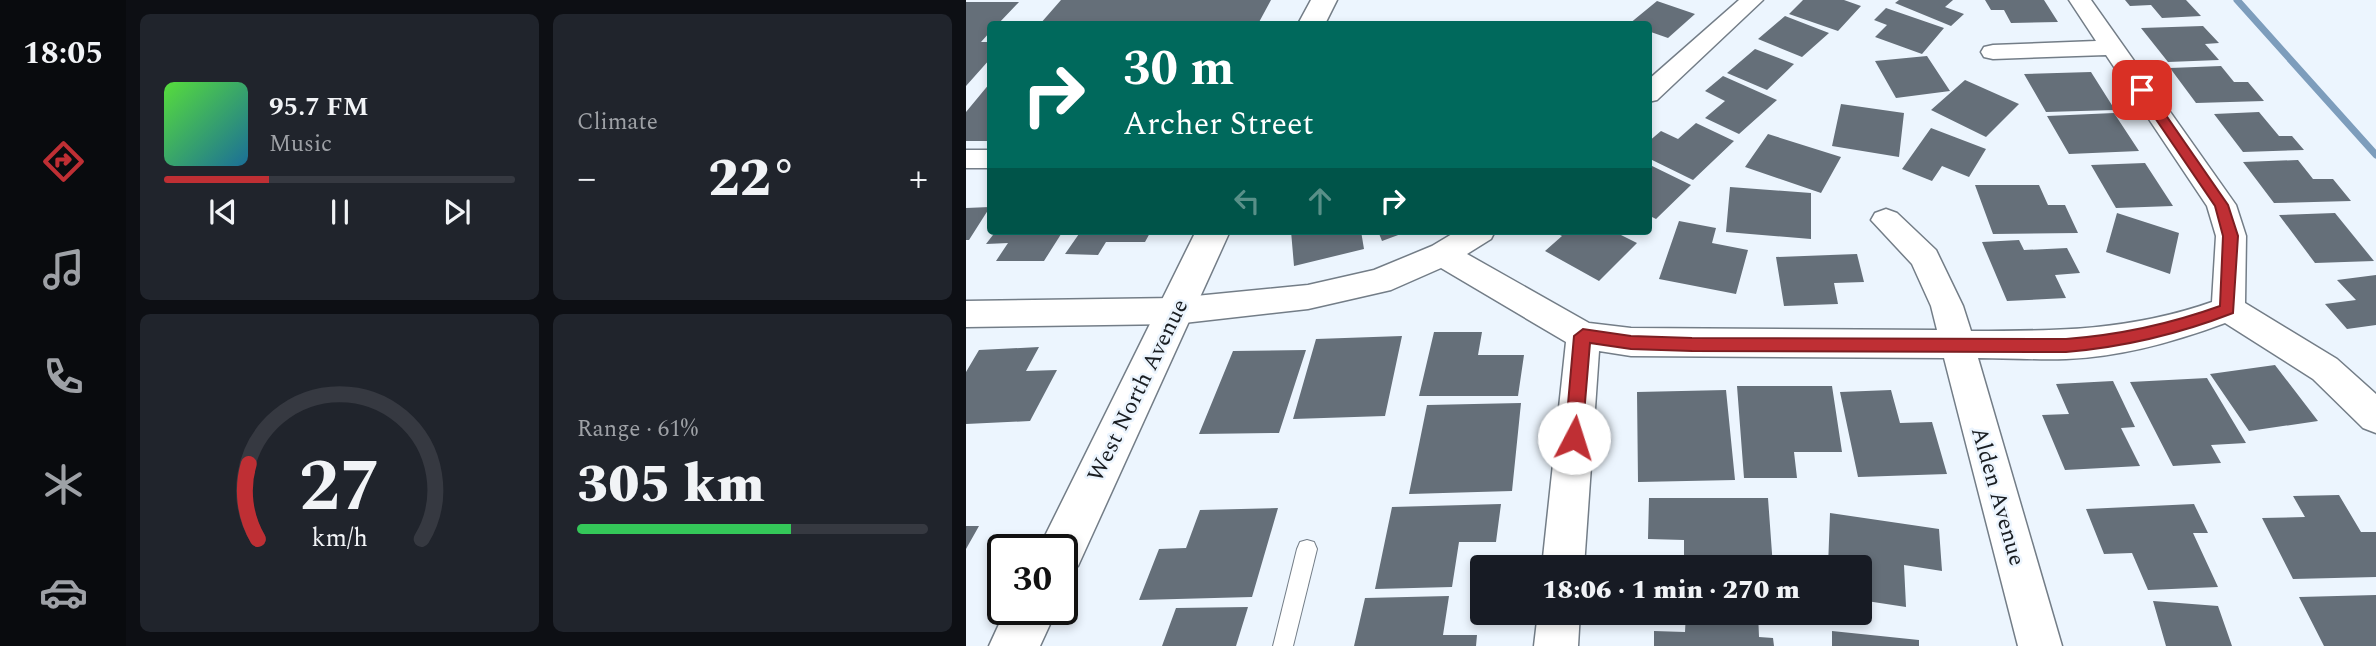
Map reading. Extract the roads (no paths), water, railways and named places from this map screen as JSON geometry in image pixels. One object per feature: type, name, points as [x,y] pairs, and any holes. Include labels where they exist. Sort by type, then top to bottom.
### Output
[{"type":"street","points":[[1314,21],[1324,0]]},
{"type":"street","points":[[1652,90],[1752,0]]},
{"type":"street","points":[[2080,0],[2221,205],[2231,236],[2228,309]]},
{"type":"street","points":[[1993,52],[2112,48]]},
{"type":"street","points":[[966,159],[987,159]]},
{"type":"street","name":"Alden Avenue","points":[[1886,220],[1925,258],[1947,306],[2040,646]]},
{"type":"street","name":"West North Avenue","points":[[1069,534],[1211,235]]},
{"type":"street","points":[[966,314],[1175,311],[1308,297],[1380,281],[1443,254],[1474,235]]},
{"type":"street","points":[[1443,254],[1583,336],[1631,342],[1692,345],[1957,346],[2108,342],[2184,326],[2228,309]]},
{"type":"street","points":[[2228,309],[2325,369],[2376,416]]},
{"type":"street","points":[[1564,555],[1583,336]]},
{"type":"street","points":[[1014,646],[1024,625]]},
{"type":"street","points":[[1556,646],[1558,625]]},
{"type":"lane","points":[[1283,646],[1307,549]]},
{"type":"waterway","points":[[2237,0],[2376,155]]}]
